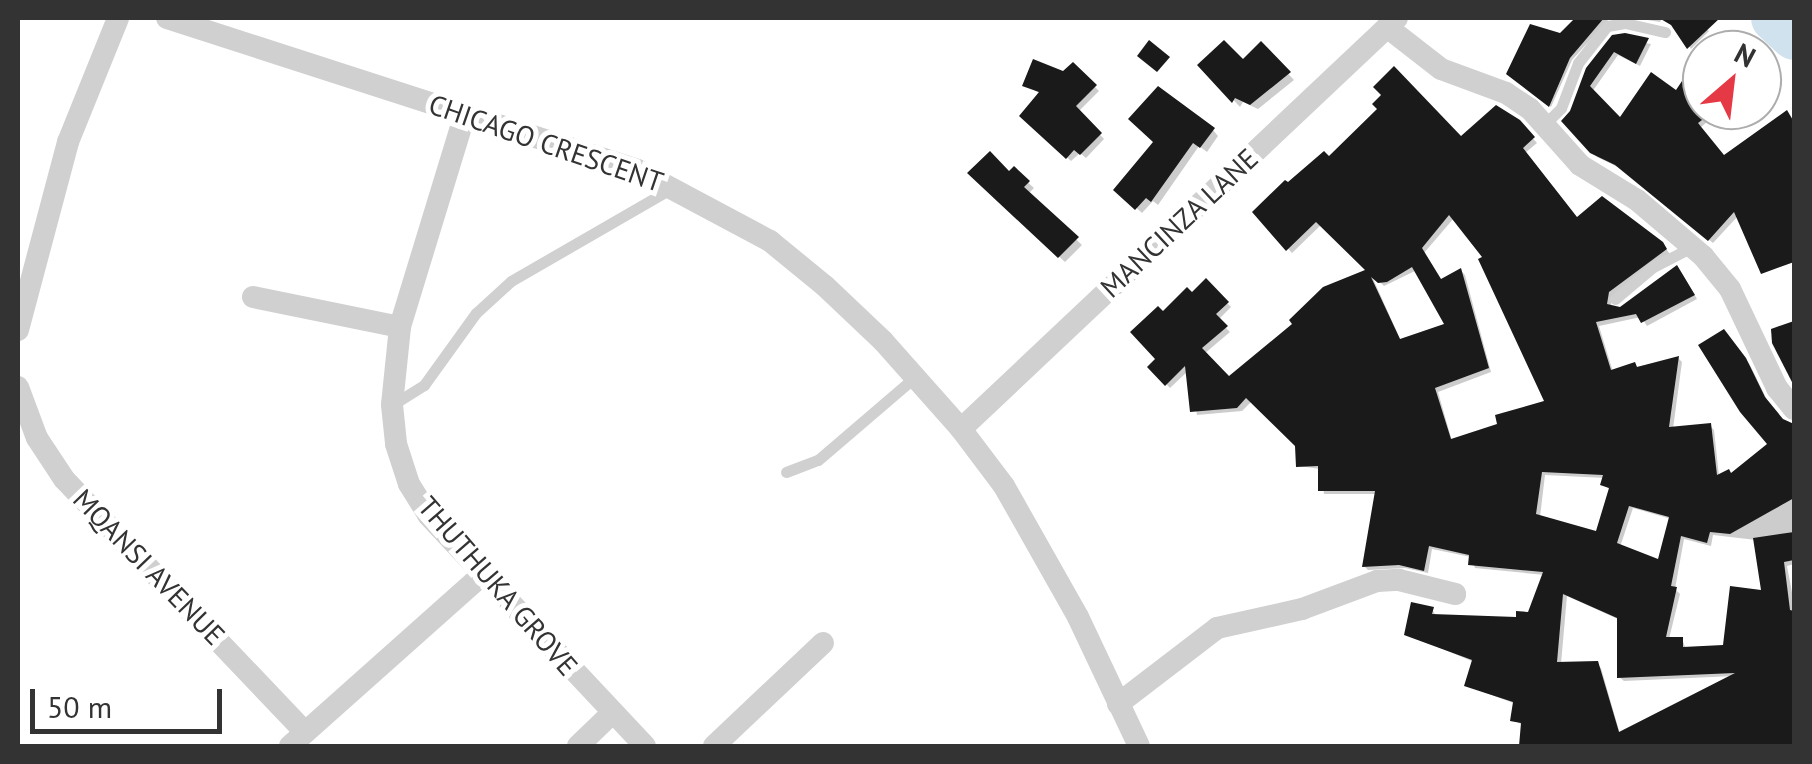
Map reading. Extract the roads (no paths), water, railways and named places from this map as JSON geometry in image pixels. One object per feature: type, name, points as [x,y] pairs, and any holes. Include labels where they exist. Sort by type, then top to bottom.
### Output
[{"type":"street","points":[[18,330],[68,142],[118,18]]},
{"type":"street","name":"CHICAGO CRESCENT","points":[[167,18],[636,170],[770,241],[826,286],[915,377],[962,429],[1004,486],[1078,616],[1138,746]]},
{"type":"street","points":[[1392,22],[1441,69],[1506,93],[1544,125],[1580,165],[1624,190],[1692,246],[1730,290],[1778,388],[1794,409]]},
{"type":"street","name":"MANCINZA LANE","points":[[962,429],[1392,22]]},
{"type":"street","name":"THUTHUKA GROVE","points":[[465,114],[400,327],[392,405],[396,444],[410,484],[428,516],[645,746]]},
{"type":"street","points":[[253,297],[400,327]]},
{"type":"street","name":"MQANSI AVENUE","points":[[18,387],[37,438],[64,479],[297,739],[481,576]]},
{"type":"street","points":[[1118,704],[1217,628],[1302,609],[1377,581],[1399,580],[1455,594]]},
{"type":"street","points":[[714,746],[823,642]]},
{"type":"street","points":[[578,746],[612,713]]},
{"type":"lane","points":[[1544,125],[1561,108],[1578,63],[1607,26],[1625,23],[1665,32]]},
{"type":"lane","points":[[392,405],[424,385],[476,313],[511,281],[672,188]]},
{"type":"lane","points":[[1615,299],[1653,267],[1692,246]]},
{"type":"lane","points":[[786,472],[818,460],[915,377]]},
{"type":"waterway","points":[[1775,18],[1794,36]]}]
